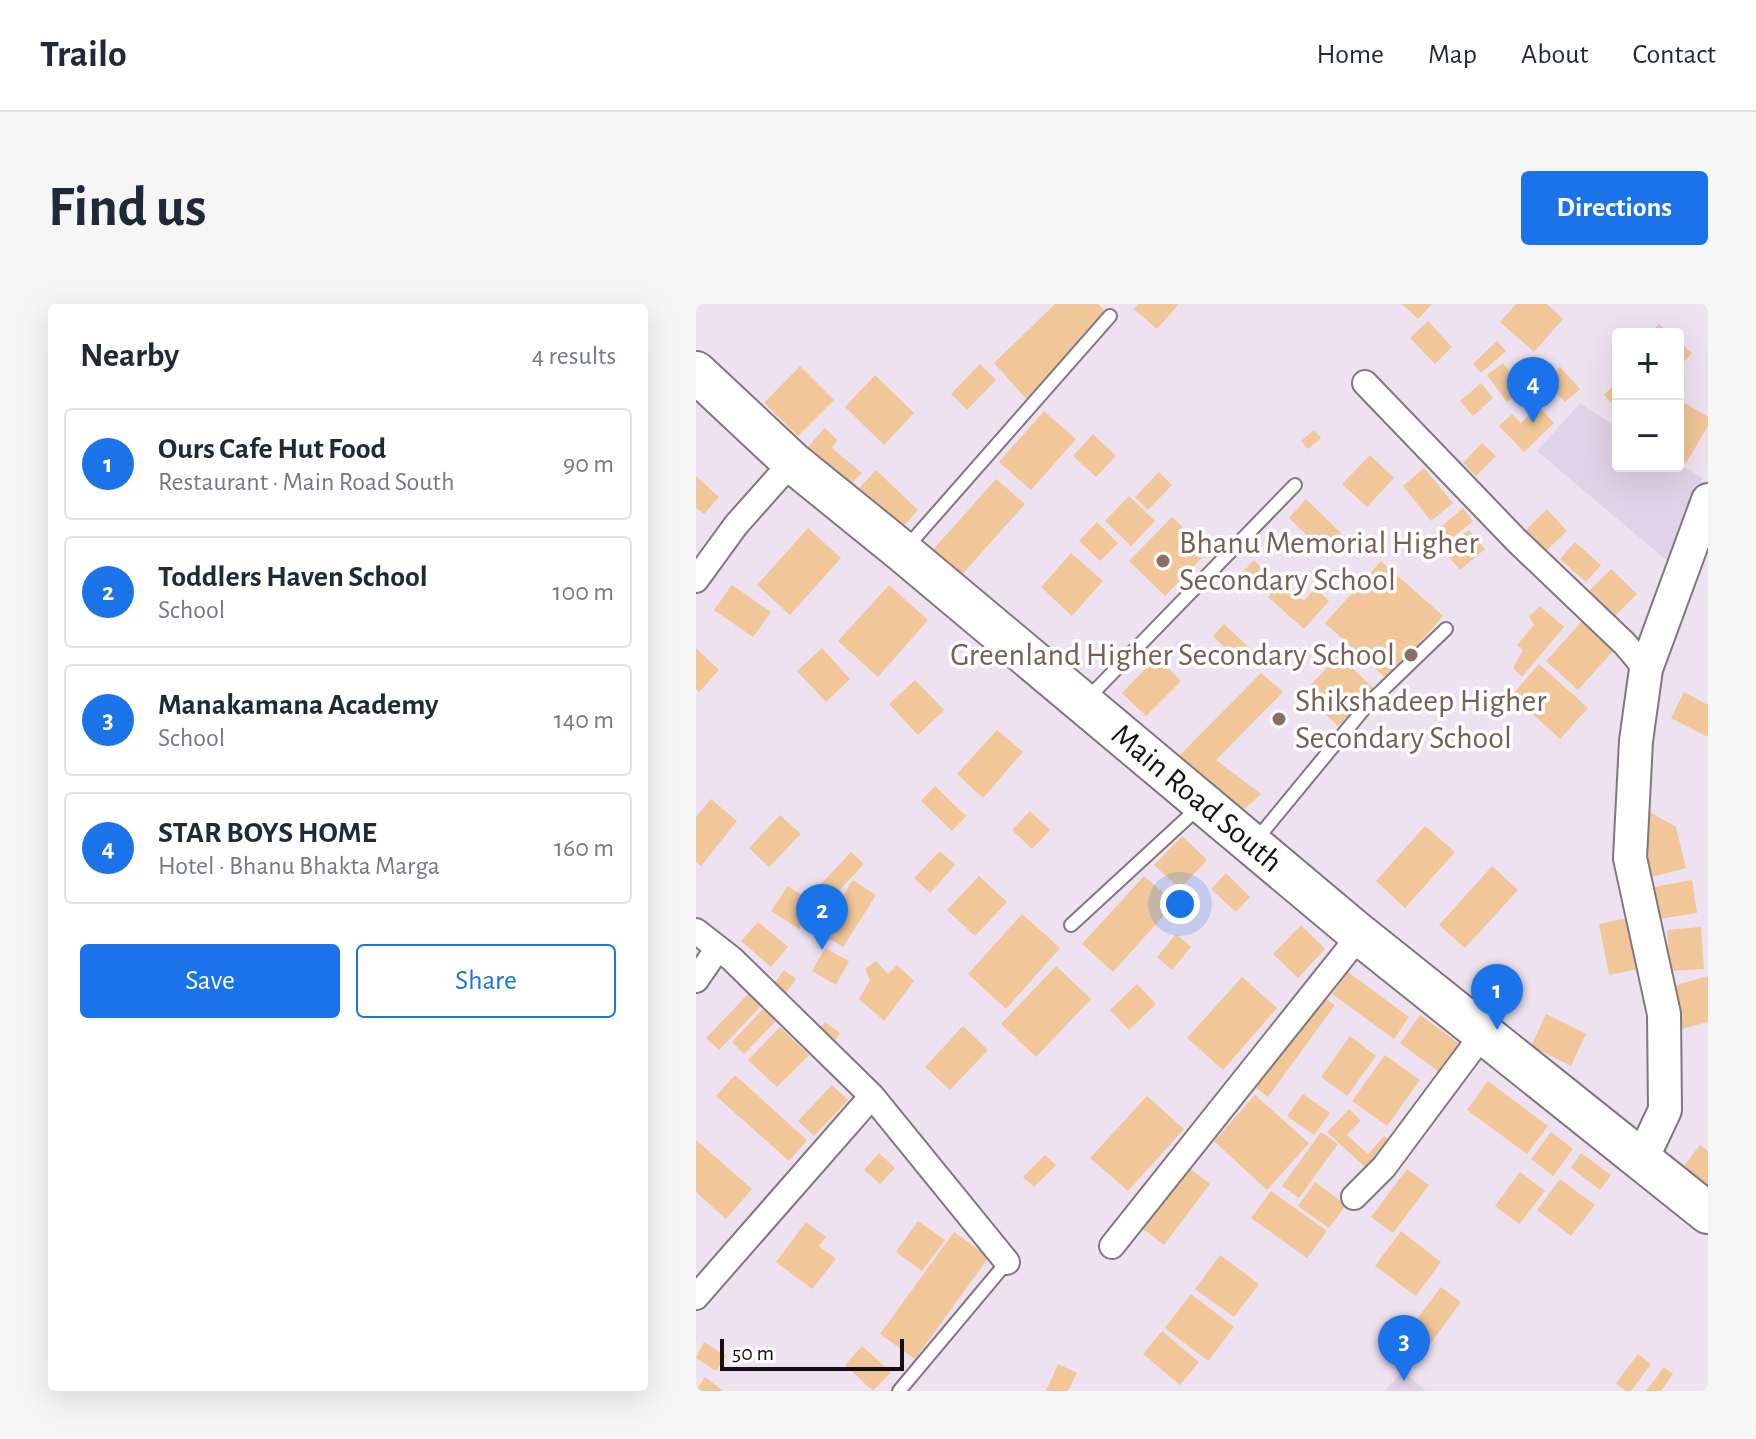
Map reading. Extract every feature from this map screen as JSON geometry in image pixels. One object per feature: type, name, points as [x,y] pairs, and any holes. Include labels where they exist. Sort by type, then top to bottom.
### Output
[{"type":"main road","name":"Main Road South","points":[[696,372],[792,462],[1360,935],[1708,1213]]},
{"type":"street","points":[[1365,383],[1517,541],[1625,644],[1646,669]]},
{"type":"street","points":[[696,580],[736,525],[792,462]]},
{"type":"street","points":[[1641,1161],[1665,1110],[1664,1014],[1630,858],[1636,741],[1646,669],[1708,500]]},
{"type":"street","points":[[696,931],[718,948],[872,1096],[1007,1262]]},
{"type":"street","points":[[1112,1246],[1360,935]]},
{"type":"street","points":[[696,980],[718,948]]},
{"type":"street","points":[[1354,1197],[1384,1167],[1483,1034]]},
{"type":"street","points":[[696,1297],[872,1096]]},
{"type":"lane","points":[[903,552],[1110,316]]},
{"type":"lane","points":[[1083,703],[1295,485]]},
{"type":"lane","points":[[1253,845],[1368,704],[1446,629]]},
{"type":"lane","points":[[1071,925],[1203,803]]},
{"type":"lane","points":[[899,1391],[1007,1262]]},
{"type":"shaded area","points":[[1580,403],[1612,424],[1612,472],[1684,472],[1684,467],[1703,478],[1680,537],[1666,560],[1537,451]]},
{"type":"shaded area","points":[[1402,1371],[1426,1391],[1385,1391]]},
{"type":"building","points":[[1055,304],[1098,304],[1110,316],[1028,401],[994,363]]},
{"type":"building","points":[[1138,304],[1179,304],[1157,329],[1134,309]]},
{"type":"building","points":[[1402,304],[1432,304],[1418,319]]},
{"type":"building","points":[[1516,304],[1547,304],[1563,319],[1534,352],[1500,322]]},
{"type":"building","points":[[1428,321],[1452,347],[1435,364],[1410,338]]},
{"type":"building","points":[[1497,341],[1506,351],[1481,373],[1473,364]]},
{"type":"building","points":[[1684,346],[1692,353],[1684,362]]},
{"type":"building","points":[[1503,363],[1523,390],[1507,402],[1487,375]]},
{"type":"building","points":[[980,364],[996,380],[967,410],[951,394]]},
{"type":"building","points":[[800,366],[834,400],[798,436],[764,403]]},
{"type":"building","points":[[1560,367],[1580,389],[1565,402],[1545,380]]},
{"type":"building","points":[[875,375],[914,413],[884,445],[845,407]]},
{"type":"building","points":[[1481,383],[1493,398],[1473,416],[1460,401]]},
{"type":"building","points":[[1612,387],[1612,404],[1604,395]]},
{"type":"building","points":[[1684,403],[1708,417],[1708,426],[1686,463]]},
{"type":"building","points":[[1538,406],[1554,423],[1524,452],[1499,426],[1512,414],[1521,423]]},
{"type":"building","points":[[1044,411],[1076,439],[1031,490],[999,462]]},
{"type":"building","points":[[825,428],[837,440],[832,448],[862,473],[845,490],[803,452]]},
{"type":"building","points":[[1314,430],[1321,438],[1308,449],[1301,441]]},
{"type":"building","points":[[1093,434],[1116,456],[1096,477],[1073,456]]},
{"type":"building","points":[[1482,443],[1496,456],[1476,476],[1463,463]]},
{"type":"building","points":[[1370,455],[1394,478],[1367,507],[1342,484]]},
{"type":"building","points":[[1424,468],[1453,503],[1431,521],[1403,486]]},
{"type":"building","points":[[876,470],[918,510],[902,528],[859,488]]},
{"type":"building","points":[[1159,472],[1172,485],[1148,510],[1135,497]]},
{"type":"building","points":[[696,476],[719,497],[704,514],[696,508]]},
{"type":"building","points":[[996,479],[1025,504],[959,578],[931,552]]},
{"type":"building","points":[[1129,496],[1155,521],[1131,546],[1105,521]]},
{"type":"building","points":[[1306,499],[1342,534],[1324,552],[1289,518]]},
{"type":"building","points":[[1463,508],[1473,521],[1445,544],[1435,532]]},
{"type":"building","points":[[1547,509],[1567,531],[1545,552],[1525,531]]},
{"type":"building","points":[[1172,517],[1208,551],[1165,596],[1129,561]]},
{"type":"building","points":[[1097,522],[1118,543],[1100,561],[1079,541]]},
{"type":"building","points":[[808,528],[841,558],[790,615],[757,585]]},
{"type":"building","points":[[1469,530],[1485,549],[1460,570],[1444,551]]},
{"type":"building","points":[[1575,542],[1601,565],[1586,582],[1560,559]]},
{"type":"building","points":[[1071,553],[1103,581],[1072,616],[1041,587]]},
{"type":"building","points":[[1254,560],[1274,580],[1262,592],[1242,573]]},
{"type":"building","points":[[1381,561],[1443,616],[1387,679],[1325,623]]},
{"type":"building","points":[[1611,569],[1637,594],[1612,619],[1586,594]]},
{"type":"building","points":[[1282,581],[1304,601],[1315,588],[1329,601],[1304,629],[1268,597]]},
{"type":"building","points":[[732,585],[771,612],[753,637],[714,610]]},
{"type":"building","points":[[889,585],[928,620],[878,677],[838,641]]},
{"type":"building","points":[[1540,606],[1564,627],[1522,677],[1513,668],[1523,650],[1517,645],[1534,625],[1529,617]]},
{"type":"building","points":[[1583,620],[1615,649],[1578,690],[1546,661]]},
{"type":"building","points":[[1224,624],[1257,655],[1245,667],[1213,636]]},
{"type":"building","points":[[696,648],[719,670],[699,692],[696,689]]},
{"type":"building","points":[[822,648],[850,679],[826,702],[797,671]]},
{"type":"building","points":[[1339,655],[1374,689],[1338,726],[1303,693]]},
{"type":"building","points":[[1157,657],[1181,681],[1146,716],[1122,693]]},
{"type":"building","points":[[1539,664],[1588,708],[1560,739],[1512,695]]},
{"type":"building","points":[[1261,673],[1283,692],[1216,760],[1261,794],[1239,814],[1172,763]]},
{"type":"building","points":[[915,680],[944,710],[918,735],[889,704]]},
{"type":"building","points":[[1684,692],[1708,705],[1708,737],[1671,718]]},
{"type":"building","points":[[997,730],[1023,752],[983,798],[957,774]]},
{"type":"building","points":[[935,786],[966,816],[952,831],[921,801]]},
{"type":"building","points":[[711,799],[737,821],[701,866],[696,862],[696,817]]},
{"type":"building","points":[[1030,811],[1050,830],[1032,849],[1012,830]]},
{"type":"building","points":[[1648,811],[1676,827],[1686,868],[1648,878]]},
{"type":"building","points":[[780,815],[801,834],[769,867],[749,848]]},
{"type":"building","points":[[1425,826],[1455,852],[1405,908],[1376,881]]},
{"type":"building","points":[[1182,836],[1207,860],[1180,889],[1154,865]]},
{"type":"building","points":[[940,851],[955,865],[930,893],[914,878]]},
{"type":"building","points":[[851,852],[864,864],[833,897],[820,885]]},
{"type":"building","points":[[1492,866],[1518,890],[1465,948],[1439,925]]},
{"type":"building","points":[[1226,873],[1250,897],[1236,912],[1211,889]]},
{"type":"building","points":[[979,876],[1007,902],[975,936],[947,910]]},
{"type":"building","points":[[1144,876],[1175,903],[1113,972],[1082,944]]},
{"type":"building","points":[[853,880],[876,895],[843,947],[820,933]]},
{"type":"building","points":[[1692,880],[1697,913],[1659,919],[1654,887]]},
{"type":"building","points":[[788,886],[815,904],[799,929],[771,911]]},
{"type":"building","points":[[1022,914],[1060,948],[1006,1009],[968,974]]},
{"type":"building","points":[[1632,917],[1643,968],[1609,975],[1599,924]]},
{"type":"building","points":[[758,922],[788,947],[771,967],[741,941]]},
{"type":"building","points":[[1301,925],[1325,949],[1298,978],[1273,954]]},
{"type":"building","points":[[1701,927],[1704,969],[1670,971],[1667,930]]},
{"type":"building","points":[[1176,934],[1191,947],[1172,970],[1157,957]]},
{"type":"building","points":[[825,948],[849,961],[836,985],[812,971]]},
{"type":"building","points":[[876,961],[888,974],[897,965],[914,981],[884,1021],[859,999],[870,980],[865,969]]},
{"type":"building","points":[[1056,966],[1091,999],[1036,1057],[1001,1024]]},
{"type":"building","points":[[784,970],[796,979],[785,994],[773,985]]},
{"type":"building","points":[[1348,972],[1409,1017],[1394,1039],[1332,994]]},
{"type":"building","points":[[1708,976],[1708,1022],[1677,1030],[1666,988]]},
{"type":"building","points":[[1242,977],[1277,1008],[1223,1070],[1187,1038]]},
{"type":"building","points":[[1137,984],[1156,1004],[1129,1030],[1110,1010]]},
{"type":"building","points":[[749,993],[762,1005],[719,1050],[706,1038]]},
{"type":"building","points":[[1317,993],[1335,1005],[1268,1097],[1251,1084]]},
{"type":"building","points":[[763,1009],[776,1021],[744,1054],[732,1042]]},
{"type":"building","points":[[1546,1014],[1586,1034],[1571,1066],[1531,1046]]},
{"type":"building","points":[[1420,1015],[1464,1047],[1443,1075],[1400,1043]]},
{"type":"building","points":[[825,1022],[840,1033],[833,1043],[818,1031]]},
{"type":"building","points":[[963,1026],[988,1050],[950,1090],[925,1067]]},
{"type":"building","points":[[780,1027],[809,1055],[777,1087],[748,1060]]},
{"type":"building","points":[[1350,1036],[1376,1056],[1347,1096],[1321,1077]]},
{"type":"building","points":[[1385,1055],[1420,1080],[1387,1126],[1352,1101]]},
{"type":"building","points":[[735,1075],[807,1140],[789,1161],[716,1096]]},
{"type":"building","points":[[1488,1081],[1548,1126],[1527,1154],[1467,1110]]},
{"type":"building","points":[[832,1085],[848,1100],[814,1136],[798,1121]]},
{"type":"building","points":[[1303,1094],[1330,1113],[1314,1135],[1287,1116]]},
{"type":"building","points":[[1255,1095],[1309,1143],[1267,1190],[1214,1141]]},
{"type":"building","points":[[1147,1096],[1184,1129],[1128,1191],[1090,1158]]},
{"type":"building","points":[[1349,1109],[1361,1120],[1347,1135],[1368,1154],[1384,1136],[1391,1142],[1367,1169],[1327,1132]]},
{"type":"building","points":[[1321,1132],[1338,1144],[1299,1198],[1282,1186]]},
{"type":"building","points":[[1551,1132],[1573,1149],[1553,1176],[1531,1159]]},
{"type":"building","points":[[696,1140],[752,1189],[726,1219],[696,1192]]},
{"type":"building","points":[[1700,1145],[1708,1151],[1708,1187],[1683,1167]]},
{"type":"building","points":[[879,1153],[895,1168],[880,1184],[864,1170]]},
{"type":"building","points":[[1581,1153],[1611,1175],[1600,1190],[1571,1168]]},
{"type":"building","points":[[1045,1155],[1056,1165],[1034,1187],[1023,1177]]},
{"type":"building","points":[[1188,1167],[1210,1184],[1164,1245],[1142,1228]]},
{"type":"building","points":[[1407,1169],[1429,1185],[1393,1233],[1371,1217]]},
{"type":"building","points":[[1520,1172],[1545,1191],[1519,1224],[1495,1206]]},
{"type":"building","points":[[1560,1179],[1595,1205],[1571,1236],[1537,1210]]},
{"type":"building","points":[[1315,1182],[1346,1205],[1329,1228],[1298,1206]]},
{"type":"building","points":[[1271,1191],[1327,1231],[1307,1258],[1251,1218]]},
{"type":"building","points":[[918,1221],[945,1240],[922,1271],[896,1252]]},
{"type":"building","points":[[806,1222],[826,1237],[819,1246],[836,1259],[812,1289],[776,1262]]},
{"type":"building","points":[[1401,1231],[1441,1262],[1416,1296],[1375,1266]]},
{"type":"building","points":[[954,1232],[989,1257],[915,1359],[880,1334]]},
{"type":"building","points":[[1220,1255],[1259,1284],[1234,1317],[1195,1289]]},
{"type":"building","points":[[1441,1287],[1461,1302],[1417,1362],[1396,1347]]},
{"type":"building","points":[[1191,1294],[1234,1327],[1208,1361],[1165,1328]]},
{"type":"building","points":[[1162,1331],[1199,1362],[1180,1385],[1143,1354]]},
{"type":"building","points":[[704,1342],[726,1356],[716,1371],[696,1358]]},
{"type":"building","points":[[862,1346],[891,1372],[873,1391],[845,1365]]},
{"type":"building","points":[[1638,1354],[1651,1364],[1631,1391],[1626,1391],[1616,1383]]},
{"type":"building","points":[[1058,1364],[1077,1373],[1068,1391],[1046,1391]]},
{"type":"building","points":[[1664,1367],[1673,1374],[1661,1391],[1646,1391]]},
{"type":"building","points":[[705,1377],[723,1391],[696,1391]]},
{"type":"place","name":"STAR BOYS HOME","points":[[1533,423]]},
{"type":"place","name":"Bhanu Memorial Higher Secondary School","points":[[1163,561]]},
{"type":"place","name":"Greenland Higher Secondary School","points":[[1411,655]]},
{"type":"place","name":"Shikshadeep Higher Secondary School","points":[[1279,719]]},
{"type":"place","name":"Toddlers Haven School","points":[[822,950]]},
{"type":"place","name":"Ours Cafe Hut Food","points":[[1497,1030]]},
{"type":"place","name":"Manakamana Academy","points":[[1404,1381]]}]
